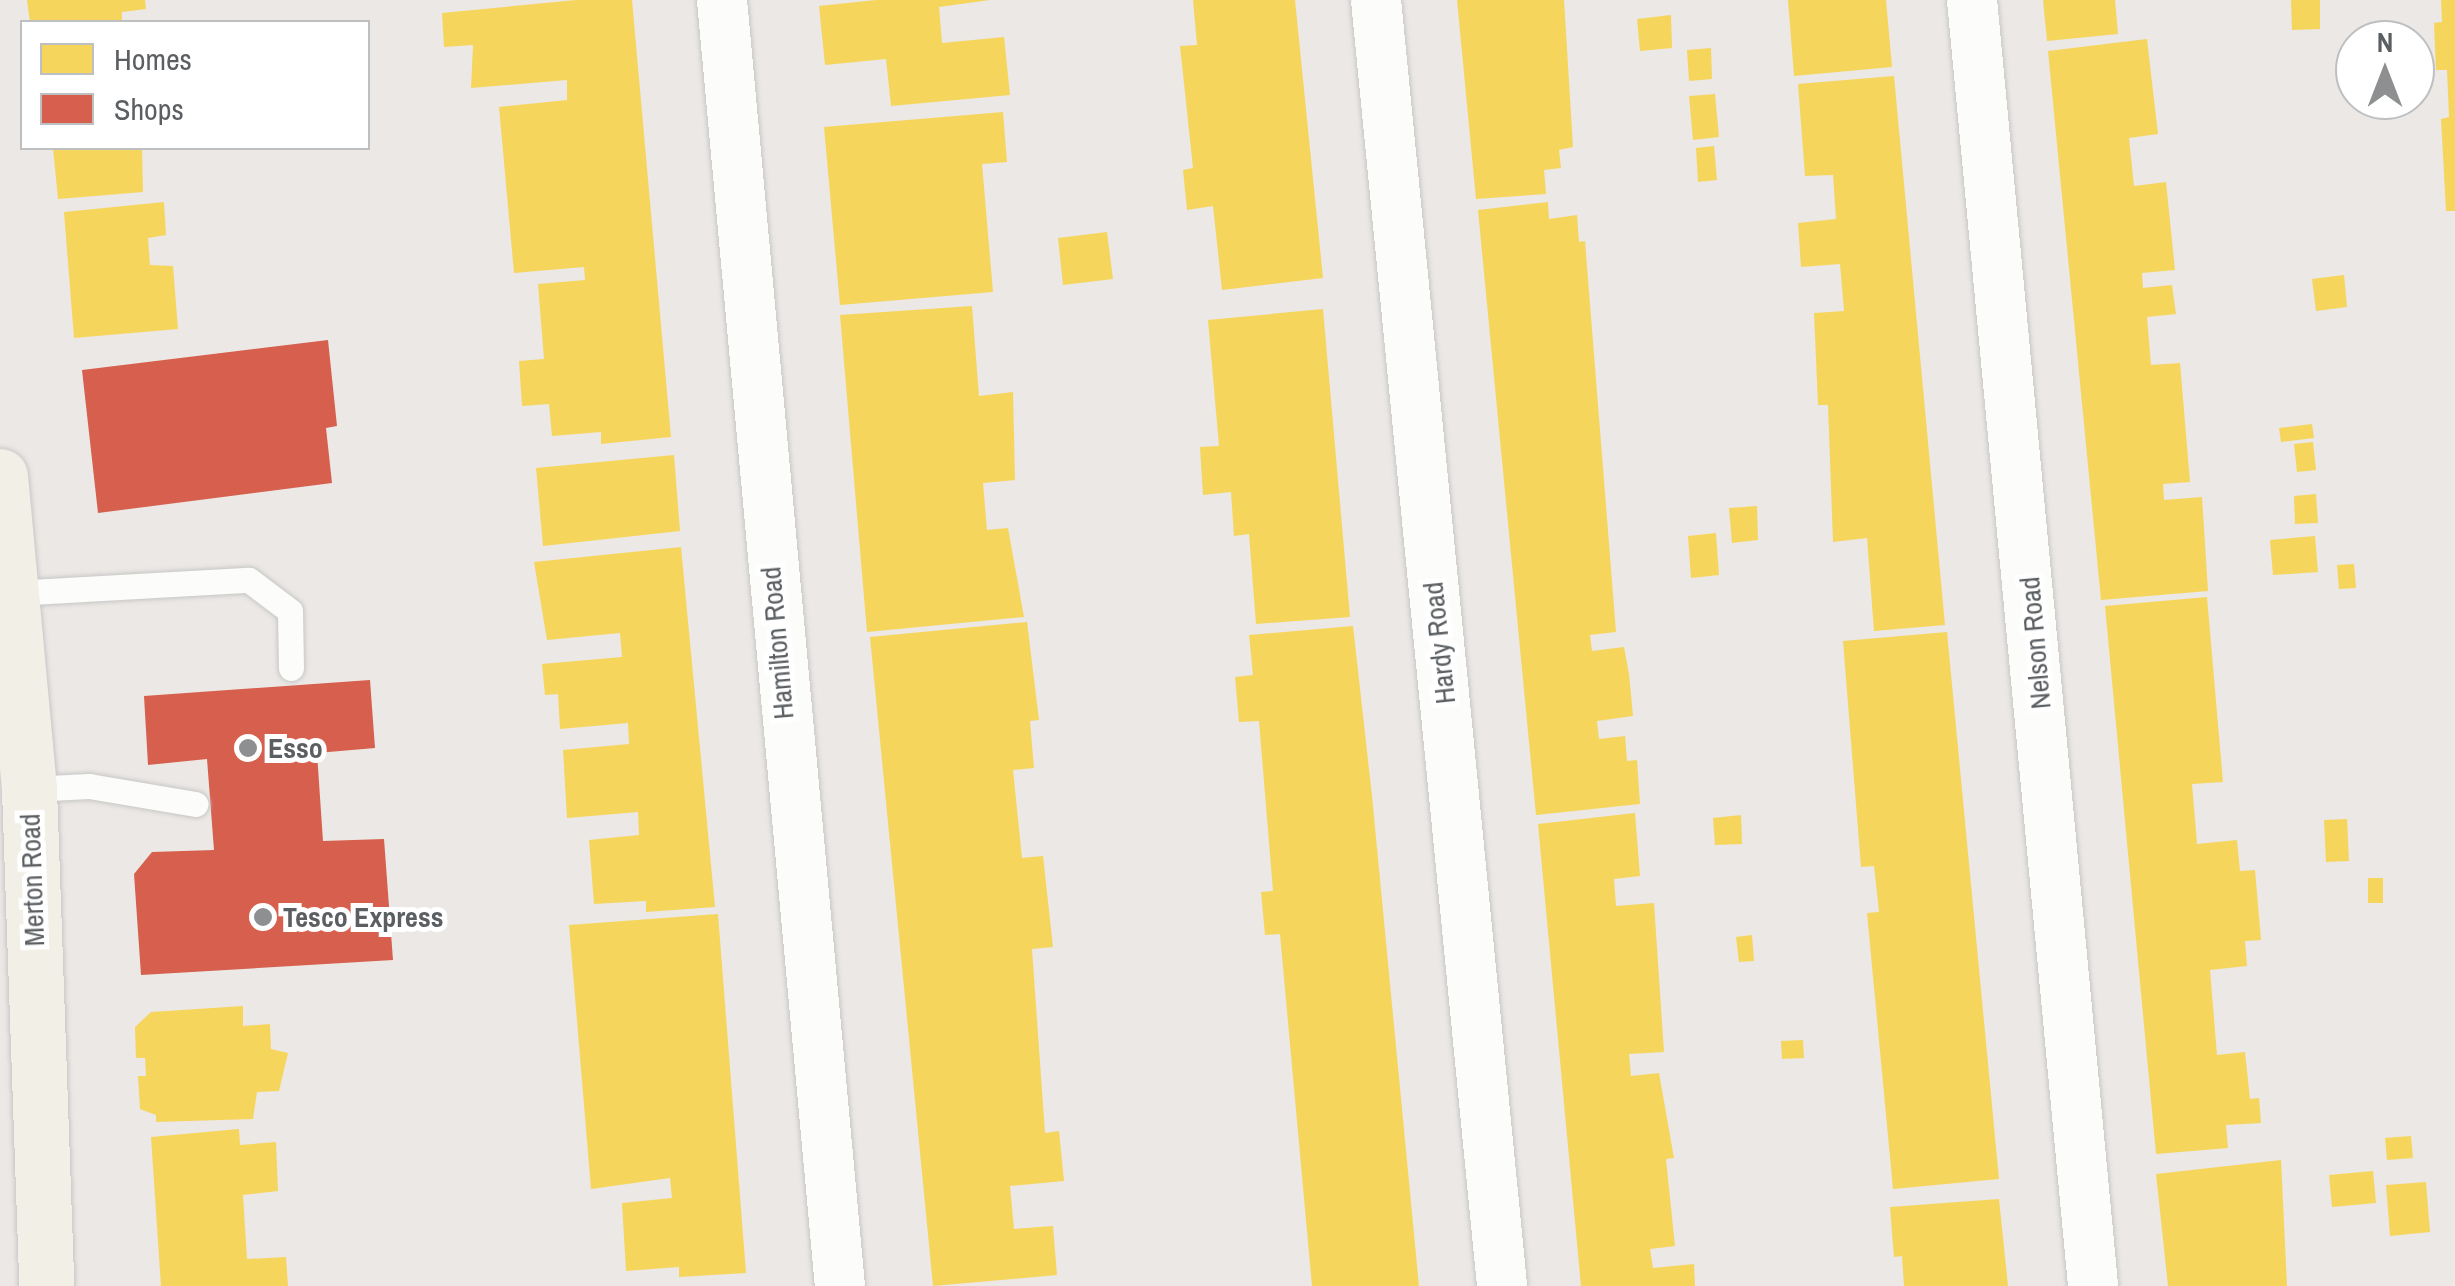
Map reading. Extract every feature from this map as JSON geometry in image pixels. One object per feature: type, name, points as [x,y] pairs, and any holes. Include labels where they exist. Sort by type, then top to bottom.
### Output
[{"type":"main road","name":"Merton Road","points":[[0,476],[30,789],[46,1286]]},
{"type":"street","name":"Hamilton Road","points":[[722,0],[840,1286]]},
{"type":"street","name":"Hardy Road","points":[[1376,0],[1502,1286]]},
{"type":"street","name":"Nelson Road","points":[[1972,0],[2094,1286]]},
{"type":"lane","points":[[12,593],[249,580],[290,610],[292,668]]},
{"type":"lane","points":[[30,789],[89,786],[195,804]]},
{"type":"building: Homes","points":[[27,0],[145,0],[146,9],[122,12],[122,20],[30,20]]},
{"type":"building: Homes","points":[[576,0],[632,0],[671,437],[601,444],[601,432],[552,436],[549,404],[522,406],[519,361],[544,359],[538,284],[585,280],[584,267],[514,273],[499,107],[567,100],[567,80],[471,88],[473,45],[444,47],[442,13]]},
{"type":"building: Homes","points":[[876,0],[990,0],[939,7],[942,43],[1004,37],[1010,95],[891,106],[886,59],[825,65],[819,6]]},
{"type":"building: Homes","points":[[1193,0],[1295,0],[1323,278],[1222,290],[1213,206],[1187,210],[1183,170],[1193,168],[1180,46],[1197,45]]},
{"type":"building: Homes","points":[[1457,0],[1564,0],[1573,147],[1559,150],[1561,168],[1544,170],[1546,194],[1476,199]]},
{"type":"building: Homes","points":[[1788,0],[1886,0],[1892,67],[1794,76]]},
{"type":"building: Homes","points":[[2043,0],[2115,0],[2118,34],[2047,41]]},
{"type":"building: Homes","points":[[2291,0],[2320,0],[2320,29],[2292,30]]},
{"type":"building: Homes","points":[[2441,0],[2455,0],[2455,211],[2446,211],[2441,119],[2449,117],[2447,70],[2436,70],[2435,23],[2442,22]]},
{"type":"building: Homes","points":[[1671,15],[1672,48],[1640,51],[1637,19]]},
{"type":"building: Homes","points":[[2147,39],[2158,134],[2129,138],[2134,186],[2166,182],[2175,270],[2142,273],[2143,288],[2172,285],[2176,314],[2147,317],[2151,365],[2180,363],[2190,482],[2163,484],[2164,500],[2202,497],[2208,591],[2101,600],[2048,51]]},
{"type":"building: Homes","points":[[1711,48],[1712,79],[1689,81],[1687,50]]},
{"type":"building: Homes","points":[[1894,76],[1945,625],[1874,631],[1867,538],[1833,542],[1828,405],[1818,405],[1814,313],[1844,311],[1840,264],[1801,267],[1798,223],[1836,219],[1833,175],[1805,176],[1798,84]]},
{"type":"building: Homes","points":[[1715,94],[1719,137],[1693,140],[1689,96]]},
{"type":"building: Homes","points":[[1003,112],[1007,162],[982,164],[993,292],[840,305],[824,127]]},
{"type":"building: Homes","points":[[1714,146],[1717,180],[1698,182],[1696,148]]},
{"type":"building: Homes","points":[[53,150],[142,150],[143,192],[58,199]]},
{"type":"building: Homes","points":[[164,202],[166,235],[148,238],[150,265],[173,266],[178,329],[74,338],[64,212]]},
{"type":"building: Homes","points":[[1548,202],[1549,219],[1577,215],[1579,242],[1585,241],[1616,632],[1590,635],[1592,651],[1624,647],[1633,716],[1597,721],[1599,739],[1625,736],[1627,761],[1637,760],[1640,804],[1536,815],[1478,210]]},
{"type":"building: Homes","points":[[1107,232],[1113,279],[1063,285],[1058,238]]},
{"type":"building: Homes","points":[[2344,275],[2347,307],[2316,311],[2312,279]]},
{"type":"building: Homes","points":[[972,306],[979,396],[1013,392],[1015,480],[983,483],[987,530],[1008,528],[1024,617],[867,632],[840,315]]},
{"type":"building: Homes","points":[[1323,309],[1350,617],[1256,624],[1249,534],[1234,536],[1231,492],[1203,495],[1200,447],[1219,446],[1208,320]]},
{"type":"building: Homes","points":[[2312,424],[2314,438],[2281,442],[2279,428]]},
{"type":"building: Homes","points":[[2313,442],[2316,470],[2297,472],[2294,444]]},
{"type":"building: Homes","points":[[674,455],[680,531],[543,546],[536,468]]},
{"type":"building: Homes","points":[[2316,494],[2318,523],[2295,524],[2294,496]]},
{"type":"building: Homes","points":[[1757,506],[1758,540],[1732,543],[1729,508]]},
{"type":"building: Homes","points":[[1716,533],[1719,575],[1691,578],[1688,536]]},
{"type":"building: Homes","points":[[2315,536],[2318,572],[2273,575],[2270,540]]},
{"type":"building: Homes","points":[[681,547],[715,907],[646,912],[646,901],[594,904],[589,840],[639,835],[638,812],[567,818],[563,750],[629,744],[628,723],[560,729],[558,694],[545,695],[542,664],[622,657],[620,633],[547,640],[534,562]]},
{"type":"building: Homes","points":[[2354,564],[2356,588],[2339,589],[2337,565]]},
{"type":"building: Homes","points":[[2207,597],[2223,782],[2192,784],[2197,844],[2237,840],[2240,871],[2255,870],[2261,940],[2245,941],[2247,966],[2210,970],[2217,1055],[2245,1052],[2250,1099],[2259,1098],[2261,1123],[2226,1125],[2228,1148],[2156,1154],[2105,606]]},
{"type":"building: Homes","points":[[1027,622],[1039,720],[1030,721],[1034,768],[1013,770],[1022,858],[1043,856],[1053,947],[1032,949],[1045,1133],[1059,1131],[1064,1181],[1010,1186],[1014,1229],[1053,1226],[1057,1275],[933,1286],[870,637]]},
{"type":"building: Homes","points":[[1353,626],[1419,1286],[1312,1286],[1280,934],[1265,935],[1261,892],[1273,891],[1259,721],[1239,722],[1235,677],[1253,675],[1249,635]]},
{"type":"building: Homes","points":[[1947,632],[1999,1179],[1893,1189],[1867,913],[1879,912],[1874,866],[1861,867],[1843,641]]},
{"type":"building: Homes","points":[[1635,813],[1640,876],[1614,879],[1616,906],[1654,903],[1664,1052],[1629,1054],[1631,1076],[1659,1073],[1674,1158],[1666,1159],[1675,1246],[1650,1249],[1653,1268],[1694,1264],[1695,1286],[1581,1286],[1538,824]]},
{"type":"building: Homes","points":[[1741,815],[1742,844],[1715,845],[1713,818]]},
{"type":"building: Homes","points":[[2347,819],[2349,861],[2326,862],[2324,820]]},
{"type":"building: Homes","points":[[2368,878],[2383,878],[2383,903],[2368,903]]},
{"type":"building: Homes","points":[[718,914],[746,1273],[679,1277],[679,1267],[626,1271],[622,1203],[672,1198],[670,1178],[591,1189],[569,925]]},
{"type":"building: Homes","points":[[1752,935],[1754,961],[1739,962],[1736,937]]},
{"type":"building: Homes","points":[[243,1006],[243,1026],[270,1024],[271,1049],[288,1053],[279,1091],[257,1092],[253,1119],[156,1122],[156,1115],[140,1109],[138,1076],[146,1076],[145,1058],[136,1058],[135,1027],[151,1012]]},
{"type":"building: Homes","points":[[1803,1040],[1804,1058],[1782,1059],[1781,1041]]},
{"type":"building: Homes","points":[[239,1129],[240,1145],[276,1142],[278,1191],[243,1195],[247,1259],[286,1257],[288,1286],[161,1286],[151,1137]]},
{"type":"building: Homes","points":[[2411,1136],[2413,1158],[2387,1160],[2385,1138]]},
{"type":"building: Homes","points":[[2281,1160],[2287,1286],[2168,1286],[2156,1174]]},
{"type":"building: Homes","points":[[2373,1171],[2376,1203],[2332,1207],[2329,1175]]},
{"type":"building: Homes","points":[[2426,1182],[2430,1232],[2390,1236],[2386,1185]]},
{"type":"building: Homes","points":[[1999,1199],[2008,1286],[1904,1286],[1902,1256],[1894,1257],[1890,1207]]},
{"type":"building: Shops","points":[[328,340],[337,426],[326,428],[332,483],[98,513],[82,370]]},
{"type":"building: Shops","points":[[370,680],[375,748],[317,753],[323,841],[384,839],[393,960],[141,975],[134,874],[152,852],[214,850],[207,759],[148,765],[144,696]]},
{"type":"place","name":"Esso","points":[[248,748]]},
{"type":"place","name":"Tesco Express","points":[[263,917]]}]
